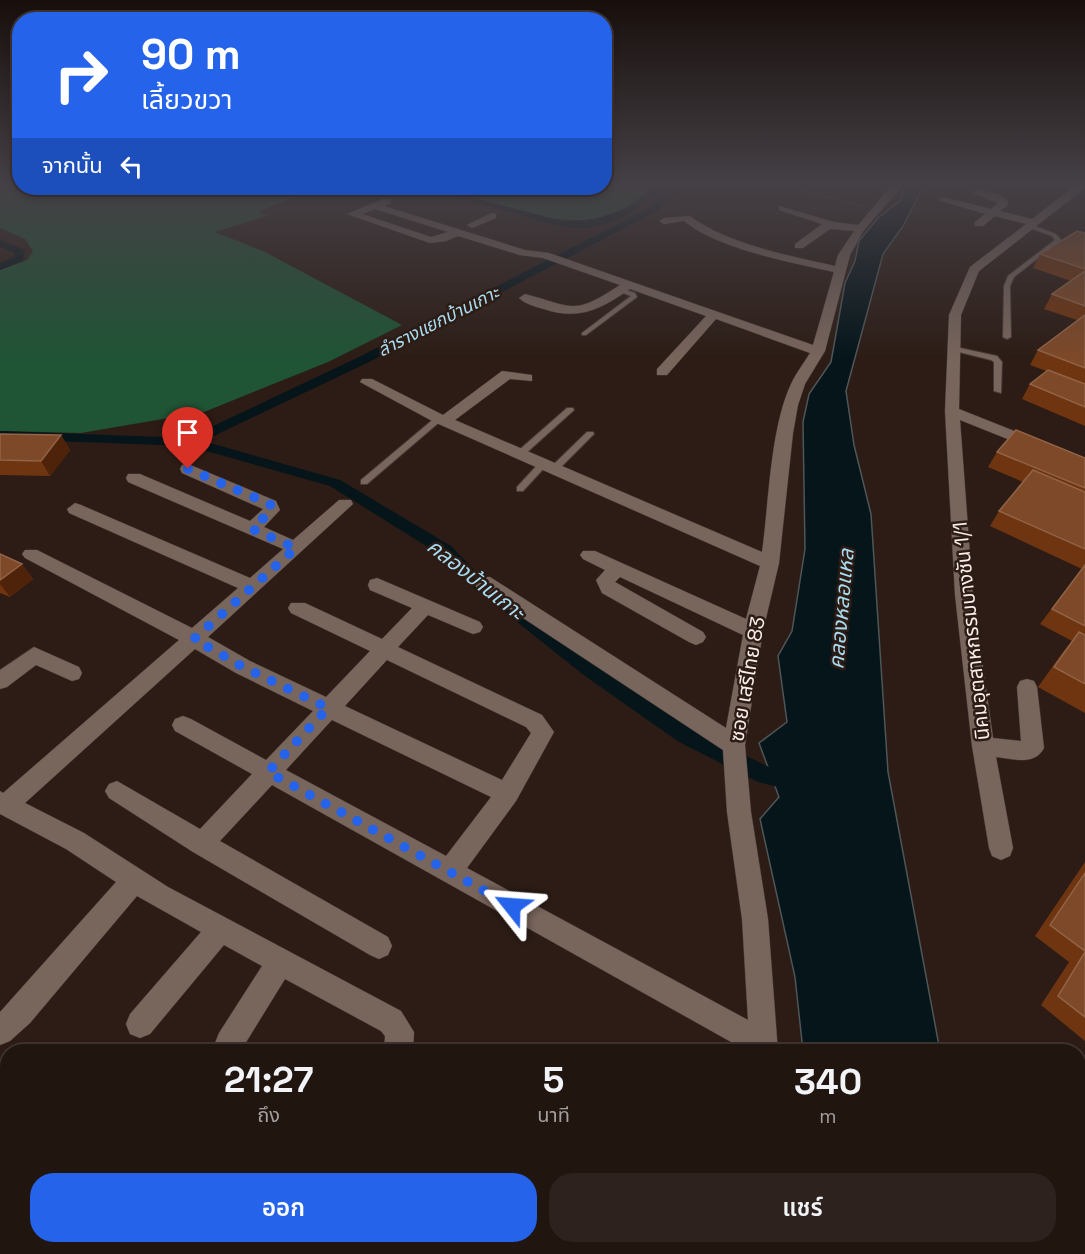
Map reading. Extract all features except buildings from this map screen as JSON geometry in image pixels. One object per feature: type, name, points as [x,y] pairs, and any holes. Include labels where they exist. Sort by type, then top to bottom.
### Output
[{"type":"street","points":[[491,243],[524,253],[549,256],[624,287],[818,351]]},
{"type":"street","points":[[527,243],[547,249],[549,256]]},
{"type":"street","points":[[738,243],[794,260],[839,270]]},
{"type":"street","points":[[799,246],[804,243]]},
{"type":"street","name":"ซอย เสรีไทย 83","points":[[764,1044],[755,919],[735,760],[753,631],[770,563],[785,433],[798,384],[818,351],[839,270],[852,243]]},
{"type":"street","name":"นิคมอุตสาหกรรมบางชัน 1/1","points":[[1001,848],[983,746],[964,595],[952,411],[955,315],[974,269],[1008,243]]},
{"type":"street","points":[[525,298],[561,313],[572,313],[584,310],[624,287]]},
{"type":"street","points":[[662,372],[713,315]]},
{"type":"street","points":[[442,420],[507,374],[527,378]]},
{"type":"street","points":[[367,382],[442,420],[770,563]]},
{"type":"street","points":[[952,411],[1085,465]]},
{"type":"street","points":[[188,469],[270,504],[272,510],[252,529]]},
{"type":"street","points":[[134,478],[296,548]]},
{"type":"street","points":[[345,504],[194,639],[3,803],[75,840],[134,880],[220,930],[391,1021],[400,1032],[399,1044]]},
{"type":"street","points":[[75,509],[253,587]]},
{"type":"street","points":[[31,554],[243,667],[508,794]]},
{"type":"street","points":[[590,555],[753,631]]},
{"type":"street","points":[[619,568],[605,580],[609,588],[696,637]]},
{"type":"street","points":[[483,582],[735,760]]},
{"type":"street","points":[[377,585],[473,627]]},
{"type":"street","points":[[202,844],[424,607]]},
{"type":"street","points":[[298,608],[383,651],[534,721],[541,727],[543,732],[508,794],[449,872]]},
{"type":"street","points":[[0,681],[34,655],[72,674]]},
{"type":"street","points":[[983,746],[1028,751],[1033,748],[1027,687]]},
{"type":"street","points":[[183,725],[757,1044]]},
{"type":"street","points":[[117,791],[202,844],[379,946]]},
{"type":"street","points":[[0,1031],[20,1013],[134,880]]},
{"type":"street","points":[[140,1024],[220,930]]},
{"type":"street","points":[[229,1043],[280,961]]},
{"type":"lane","points":[[1007,337],[1007,286],[1011,276],[1055,243]]},
{"type":"lane","points":[[584,334],[634,297],[624,287]]},
{"type":"lane","points":[[954,348],[994,358],[998,362],[998,391]]},
{"type":"lane","points":[[521,453],[570,410]]},
{"type":"lane","points":[[364,482],[442,420]]},
{"type":"lane","points":[[520,489],[590,434]]},
{"type":"green space","points":[[27,243],[242,243],[263,251],[402,325],[328,362],[204,412],[81,433],[0,431],[0,270],[27,260],[33,251]]},
{"type":"water","name":"คลองหลอแหล","points":[[859,243],[891,243],[883,254],[846,391],[854,445],[871,514],[888,772],[939,1044],[802,1044],[795,977],[760,819],[779,797],[759,743],[787,722],[778,656],[792,631],[805,549],[803,422],[809,394],[831,362],[845,283],[855,261]]},
{"type":"waterway","points":[[0,243],[21,252],[19,259],[0,267]]},
{"type":"waterway","name":"ลำรางแยกบ้านเกาะ","points":[[190,442],[363,360],[589,243]]},
{"type":"waterway","name":"คลองบ้านเกาะ","points":[[0,435],[190,442]]},
{"type":"waterway","name":"คลองบ้านเกาะ","points":[[190,442],[335,483],[445,550],[468,574],[592,671],[686,736],[765,775],[794,782]]},
{"type":"route","points":[[188,469],[270,504],[272,510],[252,529],[296,548],[194,639],[243,667],[328,708],[268,772],[512,906]]}]
